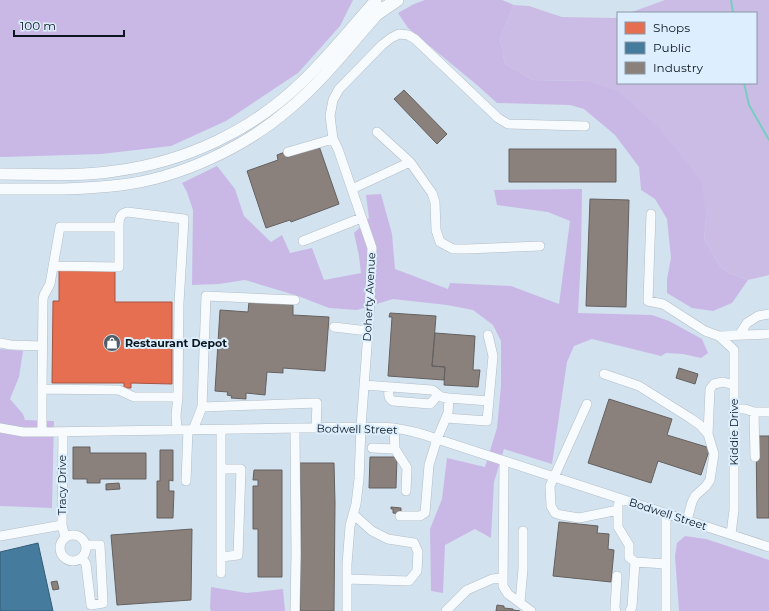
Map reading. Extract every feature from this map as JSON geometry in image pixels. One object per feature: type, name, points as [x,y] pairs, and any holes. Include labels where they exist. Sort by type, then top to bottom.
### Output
[{"type":"highway","points":[[377,6],[397,0]]},
{"type":"main road","points":[[0,174],[88,174],[114,172],[166,161],[216,142],[262,115],[293,90],[377,6],[390,0]]},
{"type":"main road","points":[[0,189],[96,188],[122,185],[173,173],[223,152],[258,133],[290,109],[318,81],[377,6]]},
{"type":"street","name":"Doherty Avenue","points":[[347,611],[347,564],[350,526],[356,504],[358,485],[372,248],[338,149],[333,139],[330,116],[333,100],[339,89],[382,45],[399,34],[408,35],[415,39],[498,118],[508,124],[585,126]]},
{"type":"street","points":[[377,132],[410,162],[432,193],[435,202],[436,230],[440,242],[452,248],[467,249],[540,246]]},
{"type":"street","points":[[288,152],[333,139]]},
{"type":"street","points":[[352,189],[410,162]]},
{"type":"street","points":[[53,266],[120,267],[119,219],[124,213],[127,212],[184,218],[178,303],[178,397],[176,430]]},
{"type":"street","points":[[651,214],[648,301],[663,304],[705,332],[719,336],[769,334]]},
{"type":"street","points":[[303,241],[361,218]]},
{"type":"street","points":[[42,432],[43,297],[50,284],[60,227],[119,227]]},
{"type":"street","points":[[186,481],[190,430],[202,407],[206,296],[295,300]]},
{"type":"street","points":[[739,335],[747,323],[758,316],[769,314]]},
{"type":"street","points":[[334,327],[368,331]]},
{"type":"street","points":[[446,418],[488,421],[493,356],[488,335]]},
{"type":"street","name":"Kiddie Drive","points":[[719,336],[734,350],[734,510],[731,534]]},
{"type":"street","points":[[0,343],[11,345],[42,346]]},
{"type":"street","points":[[604,374],[640,386],[700,425],[708,434]]},
{"type":"street","points":[[687,520],[695,496],[710,480],[714,454],[708,434],[710,389],[714,384],[723,382],[734,385]]},
{"type":"street","points":[[364,385],[432,390],[441,397],[489,401]]},
{"type":"street","points":[[389,387],[389,397],[393,401],[430,404],[438,395]]},
{"type":"street","points":[[42,389],[119,390],[134,397],[178,397]]},
{"type":"street","points":[[400,516],[420,516],[426,513],[429,465],[437,439],[448,413],[449,398]]},
{"type":"street","points":[[202,407],[316,403],[316,428]]},
{"type":"street","points":[[587,404],[550,486],[551,506],[555,513],[579,518],[618,510]]},
{"type":"street","points":[[734,410],[744,409],[754,412],[769,412]]},
{"type":"street","points":[[754,412],[755,457]]},
{"type":"street","name":"Bodwell Street","points":[[0,428],[23,432],[361,427],[394,428],[411,431],[437,439],[769,546]]},
{"type":"street","points":[[394,428],[395,449],[407,468],[406,491]]},
{"type":"street","points":[[295,429],[295,611]]},
{"type":"street","points":[[221,430],[221,573]]},
{"type":"street","name":"Tracy Drive","points":[[63,432],[62,524],[65,537],[60,544],[60,553],[70,561],[79,560],[82,558]]},
{"type":"street","points":[[372,448],[395,449]]},
{"type":"street","points":[[504,461],[503,586],[508,594],[531,611]]},
{"type":"street","points":[[221,469],[242,469],[238,555],[221,557]]},
{"type":"street","points":[[618,498],[618,527],[629,545],[629,558],[635,562],[666,564]]},
{"type":"street","points":[[666,513],[666,611]]},
{"type":"street","points":[[347,579],[409,581],[418,572],[418,552],[414,543],[388,539],[372,531],[353,514]]},
{"type":"street","points":[[0,536],[62,524]]},
{"type":"street","points":[[520,602],[523,569],[523,531]]},
{"type":"street","points":[[65,537],[74,534],[78,535],[85,541],[86,550],[82,558],[86,564],[91,605],[103,603],[100,545],[86,545]]},
{"type":"street","points":[[630,611],[632,607],[635,562]]},
{"type":"street","points":[[616,611],[617,576]]},
{"type":"street","points":[[446,611],[467,590],[492,579],[502,578]]},
{"type":"shaded area","points":[[0,0],[353,0],[340,26],[298,73],[226,121],[171,146],[101,154],[0,157]]},
{"type":"shaded area","points":[[425,0],[502,0],[514,5],[500,39],[505,64],[533,80],[588,81],[619,92],[659,128],[702,182],[706,219],[704,239],[720,266],[728,273],[748,280],[732,303],[713,311],[692,308],[667,293],[667,279],[671,258],[667,219],[655,199],[641,190],[639,167],[615,135],[584,109],[570,105],[497,103],[408,28],[398,13]]},
{"type":"shaded area","points":[[665,0],[769,0],[769,275],[748,280],[728,273],[720,266],[704,239],[706,219],[588,81],[533,80],[505,64],[500,39],[514,5],[529,6],[562,17],[617,17],[617,84],[757,84],[757,12],[632,12]]},
{"type":"shaded area","points":[[217,166],[235,189],[244,216],[271,242],[282,235],[290,253],[312,248],[324,280],[361,273],[354,233],[369,218],[366,195],[381,194],[392,234],[395,269],[448,289],[450,283],[511,286],[559,304],[570,221],[548,212],[497,205],[494,190],[582,189],[578,313],[652,315],[669,321],[702,339],[708,353],[701,358],[683,354],[666,353],[661,356],[592,339],[574,346],[567,362],[552,464],[504,449],[494,482],[491,538],[475,529],[445,545],[443,593],[431,591],[430,529],[442,499],[447,458],[485,467],[497,428],[501,386],[501,341],[493,325],[473,310],[447,305],[393,299],[357,310],[329,308],[298,296],[245,280],[219,284],[192,285],[193,210],[187,192],[182,183]]},
{"type":"shaded area","points":[[0,349],[23,351],[19,377],[10,399],[23,414],[25,420],[54,421],[52,508],[0,506]]},
{"type":"shaded area","points":[[685,536],[706,539],[769,560],[769,611],[679,611],[675,556],[677,543]]},
{"type":"shaded area","points":[[211,587],[247,593],[283,589],[285,611],[211,611]]},
{"type":"building: Shops","name":"Restaurant Depot","points":[[59,270],[115,270],[115,302],[172,302],[172,384],[131,383],[131,388],[124,388],[124,383],[52,383],[53,301],[59,301]]},
{"type":"building: Public","points":[[38,543],[53,611],[0,611],[0,552]]},
{"type":"building: Industry","points":[[404,90],[447,134],[437,144],[394,99]]},
{"type":"building: Industry","points":[[319,146],[339,204],[291,222],[290,220],[266,228],[247,171],[278,160],[277,155],[285,152],[287,157]]},
{"type":"building: Industry","points":[[509,149],[616,149],[616,182],[509,182]]},
{"type":"building: Industry","points":[[590,199],[629,200],[626,307],[586,306]]},
{"type":"building: Industry","points":[[249,302],[293,304],[293,315],[329,317],[325,371],[283,368],[283,373],[267,372],[265,395],[246,393],[246,399],[231,398],[232,396],[227,395],[228,392],[215,391],[220,310],[248,312]]},
{"type":"building: Industry","points":[[390,313],[436,316],[432,366],[445,367],[444,380],[388,376],[392,317],[389,317]]},
{"type":"building: Industry","points":[[435,333],[475,336],[473,370],[480,370],[478,387],[444,385],[445,367],[432,366]]},
{"type":"building: Industry","points":[[679,368],[698,374],[695,384],[676,378]]},
{"type":"building: Industry","points":[[609,399],[672,419],[667,435],[710,448],[701,475],[658,461],[651,483],[588,463]]},
{"type":"building: Industry","points":[[756,436],[769,436],[769,518],[757,518]]},
{"type":"building: Industry","points":[[73,447],[90,447],[90,453],[146,453],[146,479],[100,479],[100,483],[87,483],[87,479],[73,479]]},
{"type":"building: Industry","points":[[160,450],[173,450],[173,481],[169,480],[169,491],[174,491],[173,518],[157,518],[157,481],[160,481]]},
{"type":"building: Industry","points":[[370,457],[397,457],[396,488],[369,488]]},
{"type":"building: Industry","points":[[300,463],[334,463],[334,611],[300,611]]},
{"type":"building: Industry","points":[[254,470],[282,470],[282,577],[258,577],[258,529],[253,529],[253,486],[258,486],[258,480],[253,480]]},
{"type":"building: Industry","points":[[119,483],[120,489],[106,490],[106,484]]},
{"type":"building: Industry","points":[[391,507],[401,508],[401,514],[393,513],[393,509],[391,509]]},
{"type":"building: Industry","points":[[559,522],[598,526],[597,533],[609,534],[608,549],[614,550],[611,582],[553,576]]},
{"type":"building: Industry","points":[[192,529],[191,600],[117,605],[111,535]]},
{"type":"building: Industry","points":[[57,581],[59,589],[53,590],[51,582]]},
{"type":"building: Industry","points":[[497,605],[504,606],[504,608],[520,611],[496,611]]},
{"type":"waterway","points":[[731,0],[733,12]]},
{"type":"waterway","points":[[744,84],[749,105],[769,140]]},
{"type":"place","name":"Restaurant Depot","points":[[112,343]]}]
